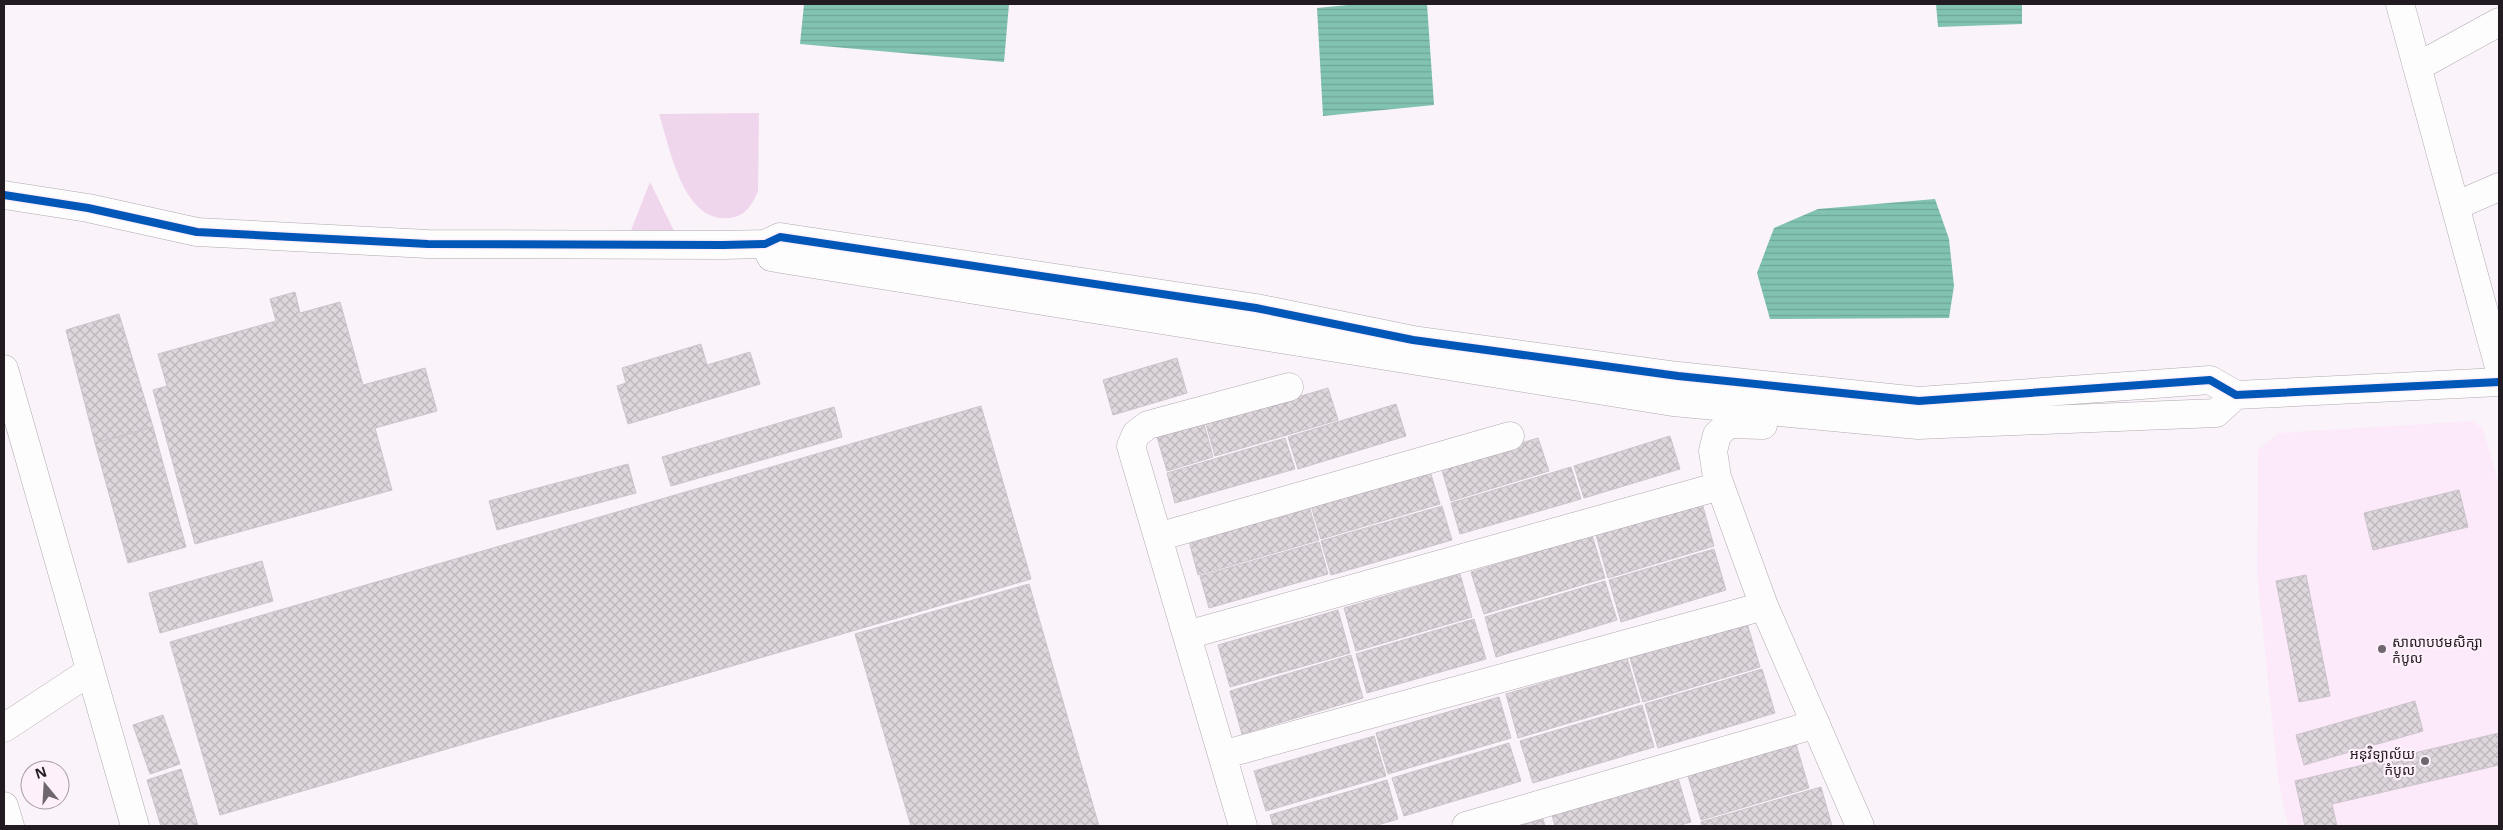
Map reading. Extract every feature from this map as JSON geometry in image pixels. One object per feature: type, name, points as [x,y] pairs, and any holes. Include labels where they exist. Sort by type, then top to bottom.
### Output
[{"type":"street","points":[[2400,4],[2498,357]]},
{"type":"street","points":[[2417,66],[2499,22]]},
{"type":"street","points":[[2455,206],[2499,187]]},
{"type":"street","points":[[4,195],[88,208],[197,232],[428,244],[765,244],[780,237],[1256,308],[1413,340],[1675,389],[1851,418],[1918,425],[2216,413],[2236,395]]},
{"type":"street","points":[[4,369],[135,826]]},
{"type":"street","points":[[1675,389],[1919,401],[2210,380],[2236,395],[2499,382]]},
{"type":"street","points":[[1243,826],[1131,446],[1136,434],[1148,425],[1289,387]]},
{"type":"street","points":[[1851,418],[1818,426],[1728,424],[1717,435],[1713,451],[1720,486],[1764,606],[1860,826]]},
{"type":"street","points":[[1158,537],[1510,436]]},
{"type":"street","points":[[1187,635],[1720,486]]},
{"type":"street","points":[[1222,755],[1764,606]]},
{"type":"street","points":[[4,728],[90,672]]},
{"type":"street","points":[[1466,826],[1816,724]]},
{"type":"street","points":[[4,806],[10,826]]},
{"type":"shaded area","points":[[804,4],[1009,4],[1004,62],[800,44]]},
{"type":"shaded area","points":[[1358,4],[1427,4],[1434,105],[1323,116],[1317,8]]},
{"type":"shaded area","points":[[1936,4],[2022,4],[2022,24],[1938,27]]},
{"type":"shaded area","points":[[759,113],[758,191],[756,196],[748,209],[740,215],[729,218],[713,216],[700,209],[681,181],[659,114]]},
{"type":"shaded area","points":[[650,182],[679,241],[628,238]]},
{"type":"shaded area","points":[[1935,199],[1949,239],[1954,286],[1949,318],[1770,319],[1757,273],[1774,228],[1818,209]]},
{"type":"shaded area","name":"សាលាបឋមសិក្សា កំបូល","points":[[2473,421],[2483,429],[2499,485],[2499,826],[2288,826],[2278,778],[2257,572],[2258,450],[2278,433]]},
{"type":"building","points":[[295,292],[300,313],[340,302],[363,385],[425,368],[437,411],[375,428],[392,490],[195,544],[153,390],[167,386],[158,354],[276,321],[270,299]]},
{"type":"building","points":[[119,314],[153,427],[95,443],[66,330]]},
{"type":"building","points":[[701,344],[707,365],[750,352],[760,384],[628,424],[617,386],[626,383],[622,368]]},
{"type":"building","points":[[1177,358],[1187,393],[1113,415],[1103,380]]},
{"type":"building","points":[[1328,388],[1338,420],[1215,456],[1206,424]]},
{"type":"building","points":[[1396,404],[1406,436],[1298,469],[1288,437]]},
{"type":"building","points":[[981,406],[1031,579],[220,815],[170,642]]},
{"type":"building","points":[[834,407],[842,437],[671,486],[662,457]]},
{"type":"building","points":[[1204,424],[1213,457],[1167,471],[1157,437]]},
{"type":"building","points":[[153,427],[186,547],[128,563],[95,443]]},
{"type":"building","points":[[1670,436],[1680,469],[1584,498],[1574,466]]},
{"type":"building","points":[[1285,438],[1295,469],[1175,503],[1167,473]]},
{"type":"building","points":[[1538,438],[1549,471],[1451,501],[1441,467]]},
{"type":"building","points":[[628,464],[636,493],[497,530],[489,501]]},
{"type":"building","points":[[1571,467],[1581,499],[1460,534],[1451,503]]},
{"type":"building","points":[[1430,471],[1440,504],[1321,539],[1311,506]]},
{"type":"building","points":[[2459,490],[2468,527],[2373,550],[2364,513]]},
{"type":"building","points":[[1702,503],[1714,546],[1608,578],[1596,535]]},
{"type":"building","points":[[1309,506],[1319,540],[1198,575],[1189,541]]},
{"type":"building","points":[[1442,506],[1452,540],[1331,575],[1321,541]]},
{"type":"building","points":[[1592,535],[1605,578],[1484,614],[1471,572]]},
{"type":"building","points":[[1319,542],[1328,574],[1209,608],[1200,576]]},
{"type":"building","points":[[1714,549],[1726,590],[1621,622],[1609,580]]},
{"type":"building","points":[[262,561],[273,601],[160,633],[149,593]]},
{"type":"building","points":[[1460,574],[1472,617],[1356,651],[1344,608]]},
{"type":"building","points":[[2306,575],[2330,696],[2299,702],[2276,581]]},
{"type":"building","points":[[1605,581],[1617,620],[1496,657],[1485,617]]},
{"type":"building","points":[[1029,584],[1099,826],[911,826],[855,634]]},
{"type":"building","points":[[1338,610],[1350,653],[1230,687],[1218,645]]},
{"type":"building","points":[[1474,619],[1486,659],[1367,693],[1356,654]]},
{"type":"building","points":[[1747,623],[1760,667],[1643,702],[1630,658]]},
{"type":"building","points":[[1351,655],[1363,698],[1242,734],[1230,691]]},
{"type":"building","points":[[1627,658],[1640,702],[1518,738],[1506,694]]},
{"type":"building","points":[[1762,669],[1775,713],[1658,748],[1645,704]]},
{"type":"building","points":[[1499,697],[1511,738],[1388,774],[1376,733]]},
{"type":"building","points":[[2415,701],[2423,731],[2304,765],[2296,735]]},
{"type":"building","points":[[1642,705],[1654,747],[1533,783],[1520,741]]},
{"type":"building","points":[[163,715],[180,764],[150,774],[133,725]]},
{"type":"building","points":[[2499,733],[2499,765],[2332,804],[2337,826],[2305,826],[2295,781]]},
{"type":"building","points":[[1374,736],[1386,776],[1266,811],[1254,771]]},
{"type":"building","points":[[1509,743],[1521,781],[1404,816],[1392,778]]},
{"type":"building","points":[[1796,744],[1809,788],[1701,820],[1688,776]]},
{"type":"building","points":[[181,769],[198,826],[161,826],[147,780]]},
{"type":"building","points":[[1678,778],[1691,822],[1678,826],[1555,826],[1552,815]]},
{"type":"building","points":[[1387,780],[1398,819],[1374,826],[1273,826],[1270,815]]},
{"type":"building","points":[[1821,787],[1832,826],[1702,826],[1701,822]]},
{"type":"building","points":[[1543,819],[1545,826],[1518,826]]},
{"type":"cycle path","points":[[4,195],[88,208],[197,232],[428,244],[723,245],[765,244],[780,237],[1256,308],[1413,340],[1678,376],[1919,401],[2210,380],[2236,395],[2499,382]]},
{"type":"place","name":"សាលាបឋមសិក្សា កំបូល","points":[[2382,649]]},
{"type":"place","name":"អនុវិទ្យាល័យ កំបូល","points":[[2425,761]]}]
